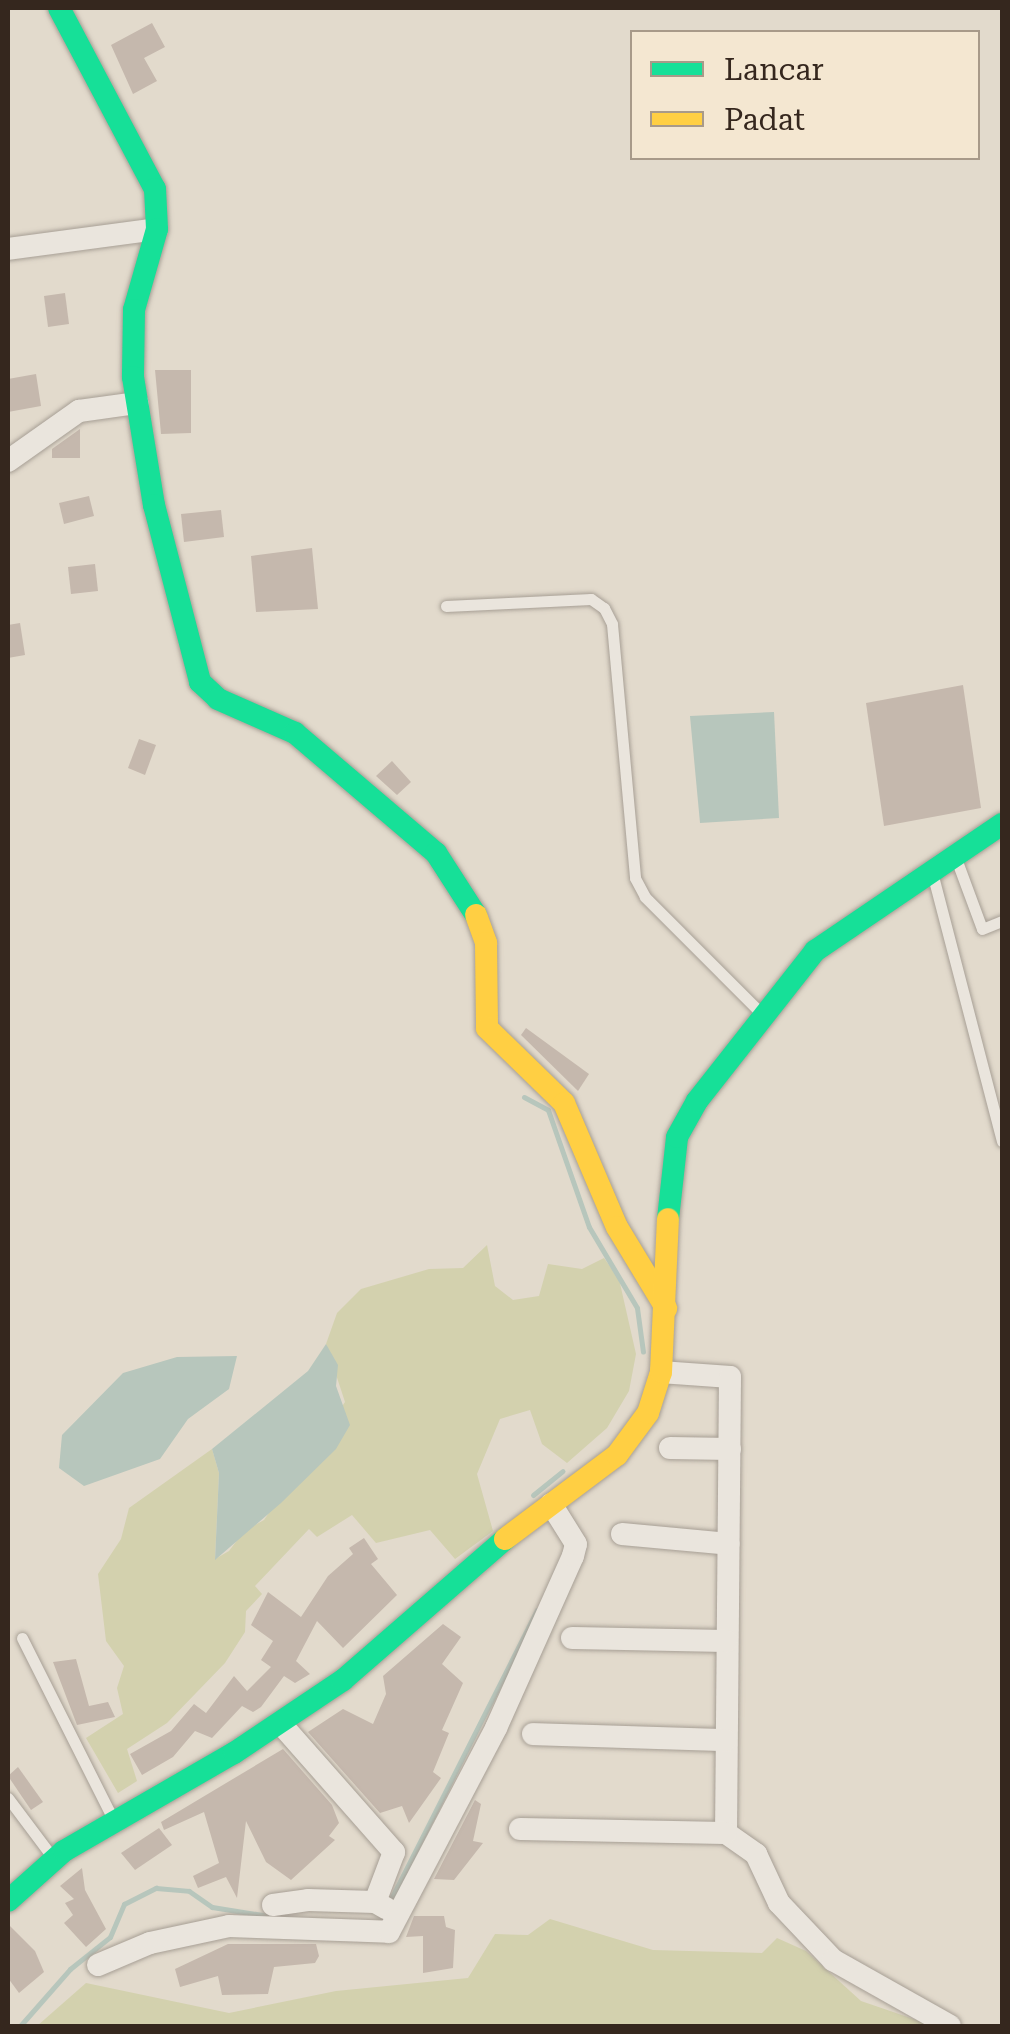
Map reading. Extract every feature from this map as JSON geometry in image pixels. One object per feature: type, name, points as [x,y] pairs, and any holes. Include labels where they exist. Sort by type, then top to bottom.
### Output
[{"type":"main road","points":[[59,8],[153,183],[157,229],[134,310],[137,403],[154,504],[203,688],[296,732],[444,863],[471,902],[486,943],[487,1028],[564,1103],[617,1227],[666,1308]]},
{"type":"main road","points":[[8,1901],[54,1861],[114,1819],[281,1724],[343,1680],[627,1444],[648,1412],[661,1372],[667,1198],[676,1137],[761,1012],[815,950],[1002,824]]},
{"type":"street","points":[[8,249],[157,229]]},
{"type":"street","points":[[8,461],[79,411],[137,403]]},
{"type":"street","points":[[661,1372],[730,1376],[726,1833]]},
{"type":"street","points":[[670,1448],[730,1450]]},
{"type":"street","points":[[384,1916],[496,1728],[572,1556],[576,1544],[552,1504]]},
{"type":"street","points":[[622,1534],[729,1544]]},
{"type":"street","points":[[572,1638],[727,1642]]},
{"type":"street","points":[[281,1724],[394,1852],[384,1916]]},
{"type":"street","points":[[534,1734],[726,1740]]},
{"type":"street","points":[[520,1829],[726,1833],[756,1854],[779,1903],[832,1960],[950,2026]]},
{"type":"street","points":[[273,1906],[384,1916]]},
{"type":"street","points":[[98,1965],[150,1943],[229,1926],[384,1916]]},
{"type":"lane","points":[[446,606],[591,599],[604,608],[612,624],[635,878],[645,898],[761,1012]]},
{"type":"lane","points":[[954,856],[982,929],[1002,922]]},
{"type":"lane","points":[[932,871],[1002,1141]]},
{"type":"lane","points":[[22,1638],[114,1819]]},
{"type":"lane","points":[[8,1798],[54,1861]]},
{"type":"shaded area","points":[[774,712],[779,818],[700,823],[690,716]]},
{"type":"shaded area","points":[[487,1245],[495,1286],[513,1300],[539,1296],[548,1264],[582,1269],[604,1258],[619,1279],[636,1354],[629,1391],[607,1428],[567,1463],[542,1444],[530,1410],[500,1419],[477,1474],[493,1531],[455,1559],[430,1530],[376,1543],[352,1515],[317,1537],[309,1529],[255,1586],[262,1594],[246,1611],[245,1632],[225,1663],[167,1723],[127,1749],[137,1781],[118,1793],[86,1738],[123,1714],[117,1688],[124,1666],[106,1641],[98,1574],[121,1539],[129,1508],[212,1449],[219,1473],[215,1559],[229,1551],[244,1531],[264,1520],[345,1402],[326,1344],[337,1313],[361,1289],[429,1269],[463,1268]]},
{"type":"shaded area","points":[[326,1344],[338,1365],[336,1386],[350,1425],[336,1449],[215,1560],[219,1473],[212,1449],[308,1371]]},
{"type":"shaded area","points":[[237,1356],[229,1389],[188,1419],[160,1459],[84,1486],[59,1468],[62,1435],[123,1373],[177,1357]]},
{"type":"shaded area","points":[[550,1919],[653,1950],[762,1953],[777,1938],[806,1951],[861,2001],[934,2026],[37,2026],[86,1983],[229,2013],[336,1991],[468,1978],[495,1934],[528,1935]]},
{"type":"building","points":[[152,23],[165,47],[144,58],[157,81],[133,94],[111,45]]},
{"type":"building","points":[[65,293],[69,324],[48,327],[44,296]]},
{"type":"building","points":[[155,370],[191,370],[191,433],[161,434]]},
{"type":"building","points":[[36,374],[41,406],[8,412],[8,379]]},
{"type":"building","points":[[80,429],[80,458],[52,458],[52,449]]},
{"type":"building","points":[[89,496],[94,516],[64,524],[59,503]]},
{"type":"building","points":[[221,510],[224,537],[184,542],[181,514]]},
{"type":"building","points":[[312,548],[318,609],[256,612],[251,556]]},
{"type":"building","points":[[95,564],[98,591],[71,594],[68,567]]},
{"type":"building","points":[[20,623],[25,655],[8,658],[8,625]]},
{"type":"building","points":[[963,685],[981,808],[884,826],[866,703]]},
{"type":"building","points":[[139,739],[156,745],[145,775],[128,768]]},
{"type":"building","points":[[392,761],[411,782],[397,795],[376,776]]},
{"type":"building","points":[[526,1028],[589,1074],[578,1091],[521,1035]]},
{"type":"building","points":[[364,1538],[378,1559],[371,1564],[397,1595],[343,1648],[317,1621],[296,1661],[310,1674],[295,1683],[284,1676],[261,1707],[253,1712],[242,1706],[212,1738],[195,1731],[173,1757],[142,1775],[130,1754],[171,1731],[194,1704],[206,1713],[234,1676],[247,1691],[271,1667],[261,1660],[273,1641],[251,1625],[268,1592],[301,1617],[328,1576],[353,1554],[349,1548]]},
{"type":"building","points":[[443,1624],[461,1637],[442,1664],[463,1683],[442,1730],[449,1733],[433,1772],[441,1778],[409,1823],[402,1806],[380,1813],[308,1732],[343,1709],[373,1724],[386,1694],[383,1676]]},
{"type":"building","points":[[76,1659],[89,1706],[108,1702],[115,1717],[77,1725],[53,1662]]},
{"type":"building","points":[[283,1749],[332,1805],[339,1823],[329,1836],[335,1840],[291,1880],[266,1862],[246,1821],[237,1898],[226,1877],[198,1888],[193,1876],[219,1863],[204,1812],[164,1830],[161,1822]]},
{"type":"building","points":[[18,1767],[43,1802],[31,1810],[8,1776]]},
{"type":"building","points":[[475,1800],[481,1804],[473,1841],[483,1843],[454,1880],[434,1879]]},
{"type":"building","points":[[159,1828],[172,1845],[135,1870],[121,1853]]},
{"type":"building","points":[[82,1868],[85,1890],[106,1929],[86,1947],[64,1923],[73,1915],[65,1903],[74,1899],[60,1886]]},
{"type":"building","points":[[414,1916],[444,1916],[446,1927],[455,1930],[453,1968],[423,1973],[423,1936],[406,1937]]},
{"type":"building","points":[[8,1924],[35,1951],[44,1972],[19,1993],[8,1978]]},
{"type":"building","points":[[228,1944],[316,1944],[319,1956],[315,1963],[274,1967],[268,1994],[222,1995],[218,1976],[180,1987],[175,1969]]},
{"type":"waterway","points":[[524,1097],[548,1110],[589,1227],[637,1308],[643,1352]]},
{"type":"waterway","points":[[533,1495],[563,1471]]},
{"type":"waterway","points":[[389,1903],[537,1610]]},
{"type":"waterway","points":[[20,2026],[70,1969],[110,1937],[124,1904],[156,1888],[189,1891],[212,1907],[268,1916]]},
{"type":"traffic: fast","points":[[59,8],[155,189],[157,229],[134,310],[133,377],[154,505],[200,682],[218,699],[295,733],[436,853],[476,915]]},
{"type":"traffic: fast","points":[[668,1219],[677,1137],[697,1101],[815,951],[1002,824]]},
{"type":"traffic: fast","points":[[8,1901],[64,1851],[234,1753],[343,1680],[505,1539]]},
{"type":"traffic: slow","points":[[476,915],[486,943],[487,1028],[564,1103],[617,1227],[666,1308]]},
{"type":"traffic: slow","points":[[505,1539],[617,1455],[648,1413],[661,1372],[668,1219]]}]
